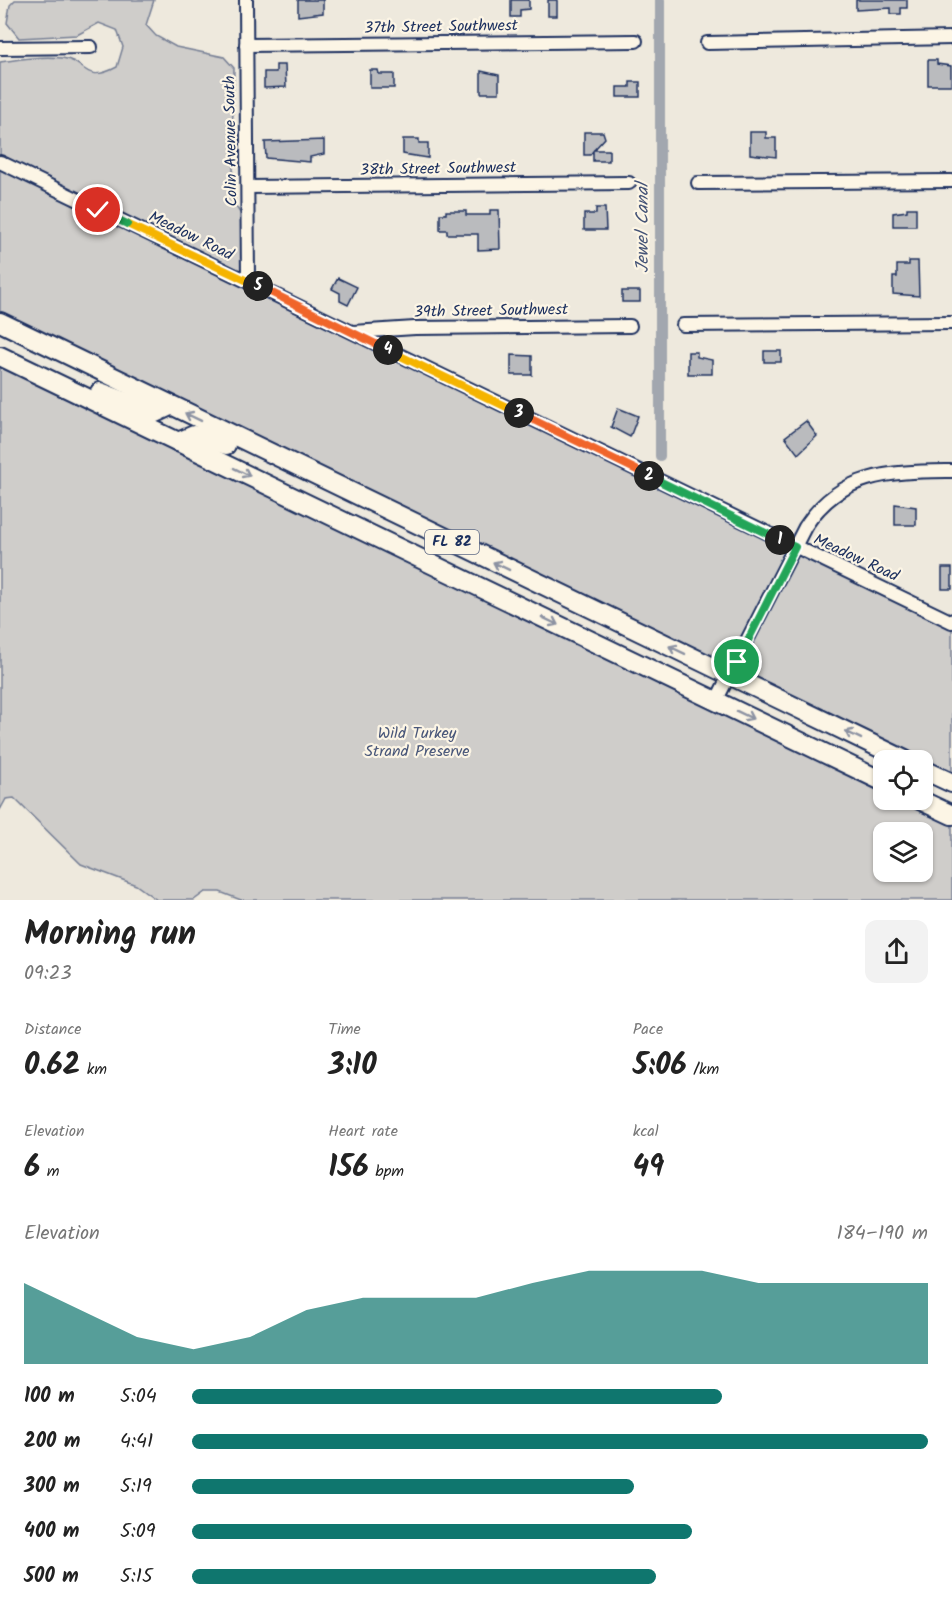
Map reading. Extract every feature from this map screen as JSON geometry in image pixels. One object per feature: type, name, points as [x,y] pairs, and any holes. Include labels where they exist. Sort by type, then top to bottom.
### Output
[{"type":"highway","name":"FL 82","points":[[0,322],[884,750]]},
{"type":"highway","points":[[0,354],[17,351],[100,392],[145,410],[161,412],[170,406]]},
{"type":"highway","name":"FL 82","points":[[0,354],[873,777]]},
{"type":"highway","points":[[178,442],[194,435],[200,435],[255,458],[340,499],[366,500]]},
{"type":"highway","points":[[933,774],[952,783]]},
{"type":"highway","points":[[933,806],[952,815]]},
{"type":"street","name":"Colin Avenue South","points":[[246,0],[248,282]]},
{"type":"street","points":[[707,43],[952,38]]},
{"type":"street","name":"37th Street Southwest","points":[[246,45],[636,41]]},
{"type":"street","points":[[0,48],[91,47]]},
{"type":"street","name":"Meadow Road","points":[[0,162],[952,622]]},
{"type":"street","points":[[698,183],[952,180]]},
{"type":"street","name":"38th Street Southwest","points":[[248,187],[629,183]]},
{"type":"street","points":[[683,326],[952,323]]},
{"type":"street","name":"39th Street Southwest","points":[[352,332],[415,328],[630,326]]},
{"type":"street","points":[[717,701],[795,547],[820,507],[831,497],[857,482],[894,473],[952,471]]},
{"type":"green space","points":[[15,0],[154,0],[146,25],[156,36],[176,47],[224,57],[234,68],[232,150],[235,205],[247,224],[247,279],[952,619],[952,777],[933,766],[933,750],[901,750],[0,316],[0,62],[62,58],[76,63],[91,73],[98,74],[117,67],[123,47],[117,30],[99,23],[77,35],[19,38],[7,23],[10,5]]},
{"type":"green space","name":"Wild Turkey Strand Preserve","points":[[0,362],[194,455],[193,459],[873,783],[873,810],[928,810],[952,821],[952,900],[241,900],[220,892],[205,892],[194,900],[157,900],[136,885],[81,864],[14,798],[6,799],[0,810]]},
{"type":"building","points":[[298,0],[323,0],[323,13],[298,16]]},
{"type":"building","points":[[511,0],[529,0],[529,9],[520,10],[520,17],[511,17]]},
{"type":"building","points":[[548,0],[557,0],[557,16],[548,16]]},
{"type":"building","points":[[856,0],[907,0],[907,8],[901,8],[901,14],[891,14],[891,8],[856,10]]},
{"type":"building","points":[[928,60],[937,60],[937,64],[951,66],[951,85],[928,85]]},
{"type":"building","points":[[276,65],[285,65],[286,87],[264,88],[264,72],[276,72]]},
{"type":"building","points":[[370,70],[378,70],[379,74],[394,74],[394,88],[370,88]]},
{"type":"building","points":[[481,71],[499,75],[499,93],[481,93]]},
{"type":"building","points":[[630,82],[640,82],[640,97],[617,97],[617,87],[630,87]]},
{"type":"building","points":[[584,132],[603,132],[605,138],[594,150],[609,150],[609,161],[593,161],[593,151],[590,155],[584,155]]},
{"type":"building","points":[[750,132],[766,132],[766,138],[776,138],[776,157],[750,154]]},
{"type":"building","points":[[403,139],[419,139],[419,143],[428,143],[428,158],[403,154]]},
{"type":"building","points":[[324,140],[324,154],[310,157],[310,162],[266,158],[265,142]]},
{"type":"building","points":[[596,208],[605,208],[606,230],[584,230],[584,214],[596,214]]},
{"type":"building","points":[[907,208],[916,208],[916,226],[893,226],[893,213],[907,211]]},
{"type":"building","points":[[490,210],[499,210],[500,249],[478,250],[478,234],[447,234],[447,230],[440,230],[440,214],[446,214],[446,211],[466,211],[466,215],[490,215]]},
{"type":"building","points":[[909,261],[918,261],[919,296],[893,294],[893,277],[897,277],[897,265],[909,265]]},
{"type":"building","points":[[338,278],[357,287],[348,305],[340,301],[340,293],[332,289]]},
{"type":"building","points":[[622,291],[640,291],[640,302],[622,302]]},
{"type":"building","points":[[764,351],[781,351],[781,362],[764,362]]},
{"type":"building","points":[[688,352],[697,352],[697,357],[712,360],[712,374],[688,374]]},
{"type":"building","points":[[511,355],[532,356],[532,375],[511,375]]},
{"type":"building","points":[[618,408],[638,416],[630,437],[611,427]]},
{"type":"building","points":[[806,421],[817,436],[798,454],[785,437]]},
{"type":"building","points":[[895,504],[916,507],[916,525],[895,525]]},
{"type":"building","points":[[942,568],[952,568],[952,589],[942,589]]},
{"type":"waterway","name":"Jewel Canal","points":[[660,0],[660,456]]},
{"type":"route","points":[[98,210],[795,547],[737,662]]}]
